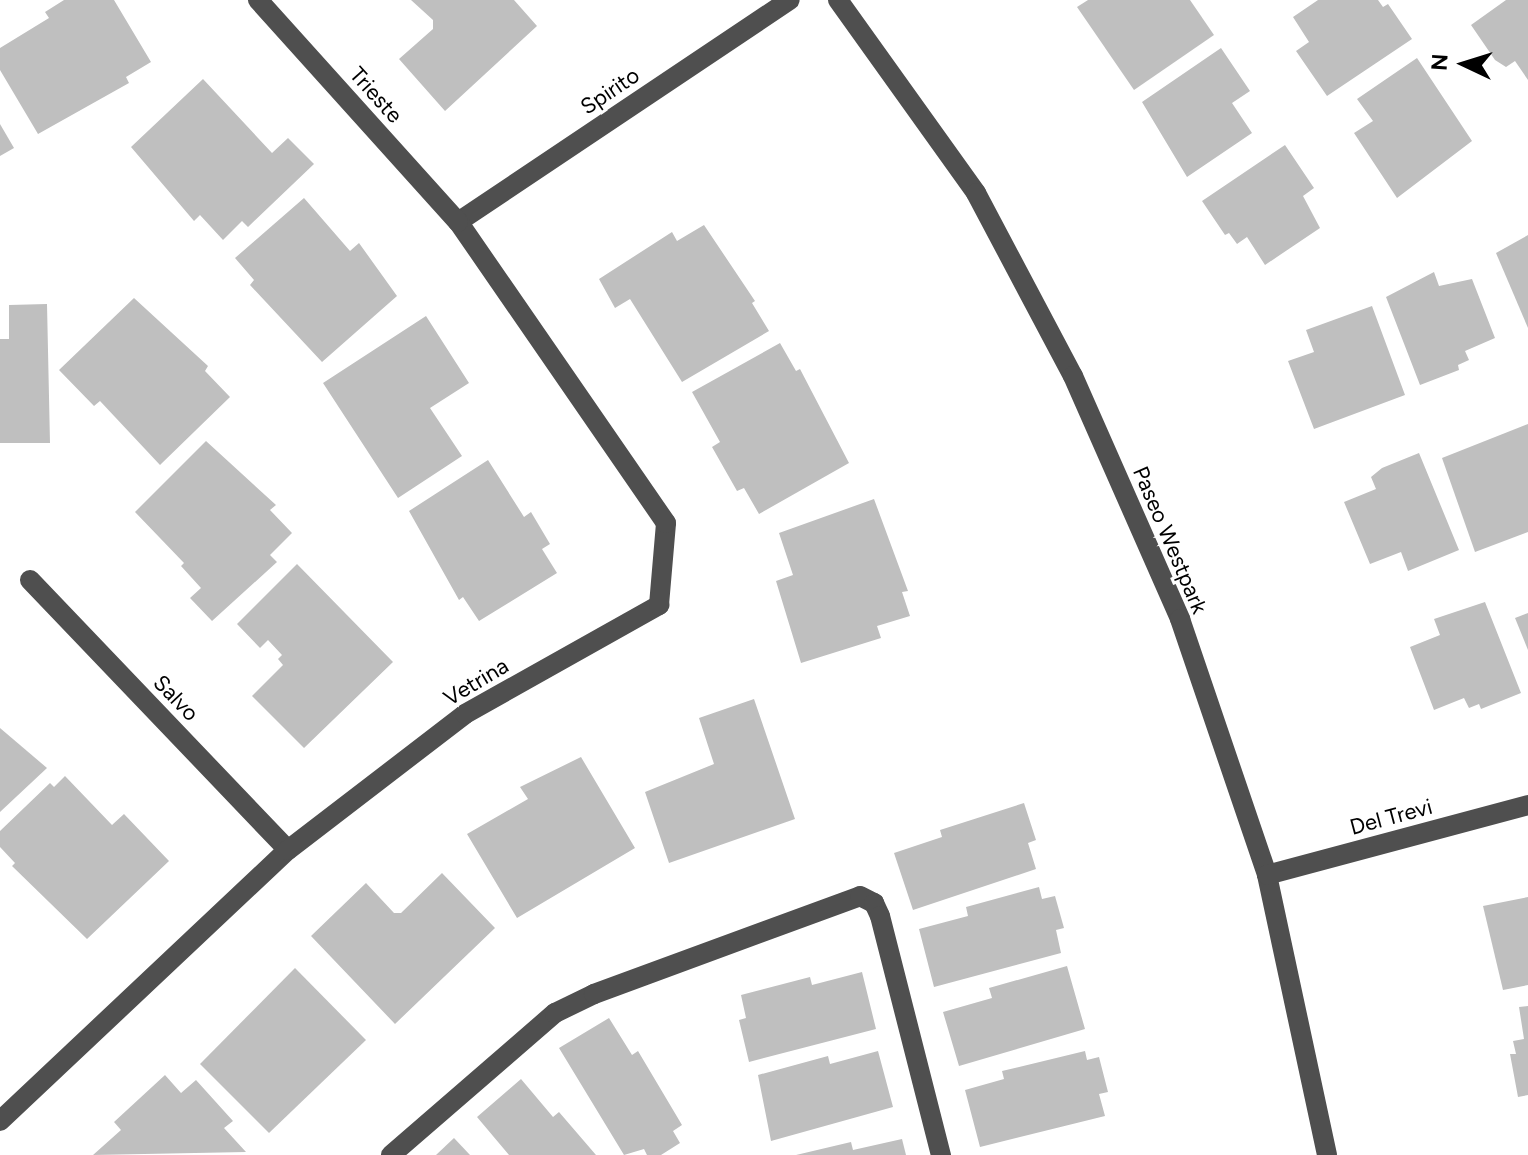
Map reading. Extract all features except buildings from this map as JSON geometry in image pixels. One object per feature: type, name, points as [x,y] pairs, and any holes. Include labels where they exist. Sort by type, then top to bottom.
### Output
[{"type":"street","name":"Trieste","points":[[258,0],[458,222]]},
{"type":"street","name":"Spirito","points":[[458,222],[789,0]]},
{"type":"street","name":"Paseo Westpark","points":[[838,0],[976,193],[1073,376],[1180,619],[1267,875],[1327,1155]]},
{"type":"street","name":"Vetrina","points":[[0,1121],[288,850],[465,714],[659,605],[666,523],[458,222]]},
{"type":"street","name":"Salvo","points":[[30,580],[288,850]]},
{"type":"street","name":"Del Trevi","points":[[1267,875],[1528,805]]},
{"type":"street","points":[[391,1155],[555,1013],[594,994],[860,896],[874,903],[880,916],[941,1155]]}]
